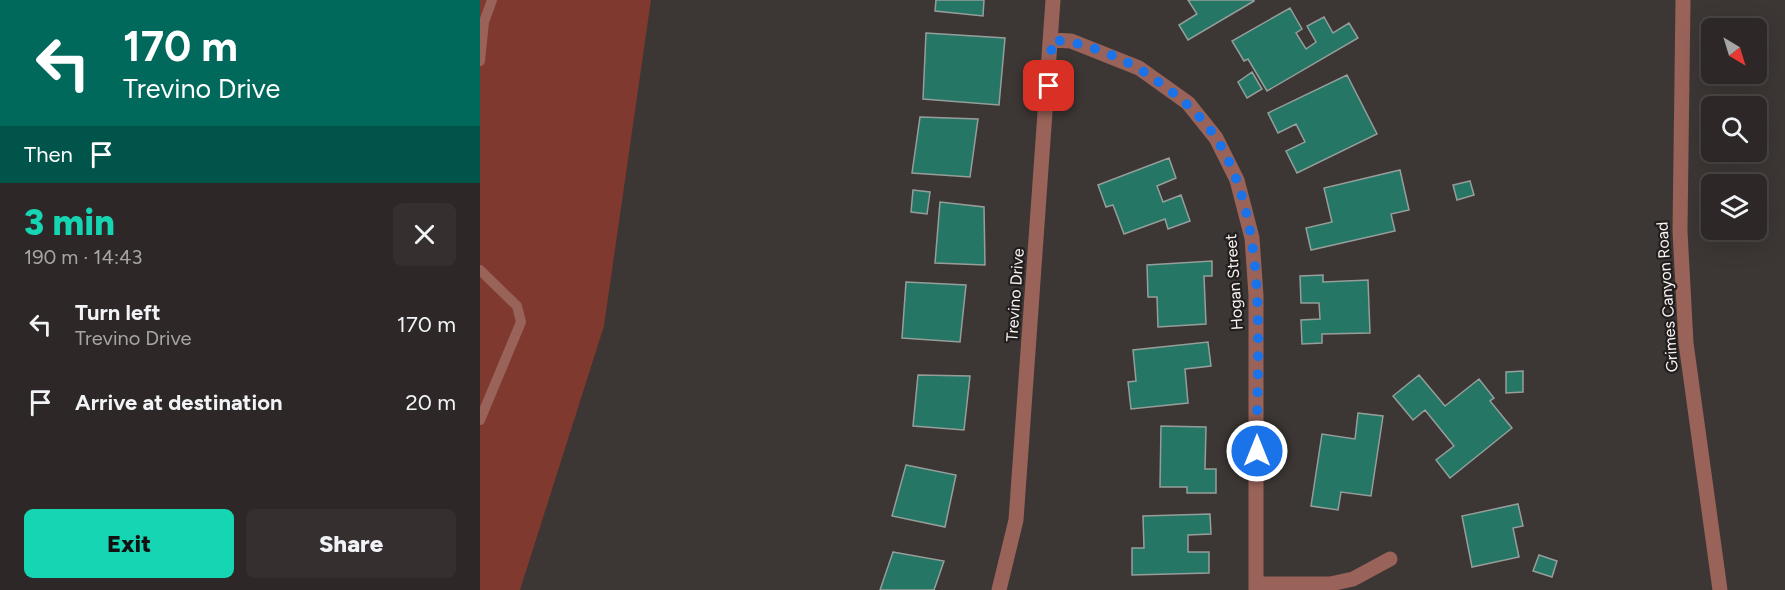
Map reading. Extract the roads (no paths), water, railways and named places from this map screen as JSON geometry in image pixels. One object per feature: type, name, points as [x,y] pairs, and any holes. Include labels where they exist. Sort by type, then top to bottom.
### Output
[{"type":"street","name":"Trevino Drive","points":[[999,590],[1016,520],[1052,40],[1053,0]]},
{"type":"street","name":"Grimes Canyon Road","points":[[1683,0],[1680,231],[1686,344],[1720,590]]},
{"type":"street","name":"Hogan Street","points":[[1052,40],[1071,41],[1139,68],[1188,103],[1216,138],[1237,180],[1252,238],[1256,295],[1257,587]]},
{"type":"street","points":[[1257,587],[1330,584],[1353,579],[1390,558]]},
{"type":"lane","points":[[480,61],[484,22],[492,0]]},
{"type":"lane","points":[[480,270],[518,306],[521,322],[480,420]]}]
